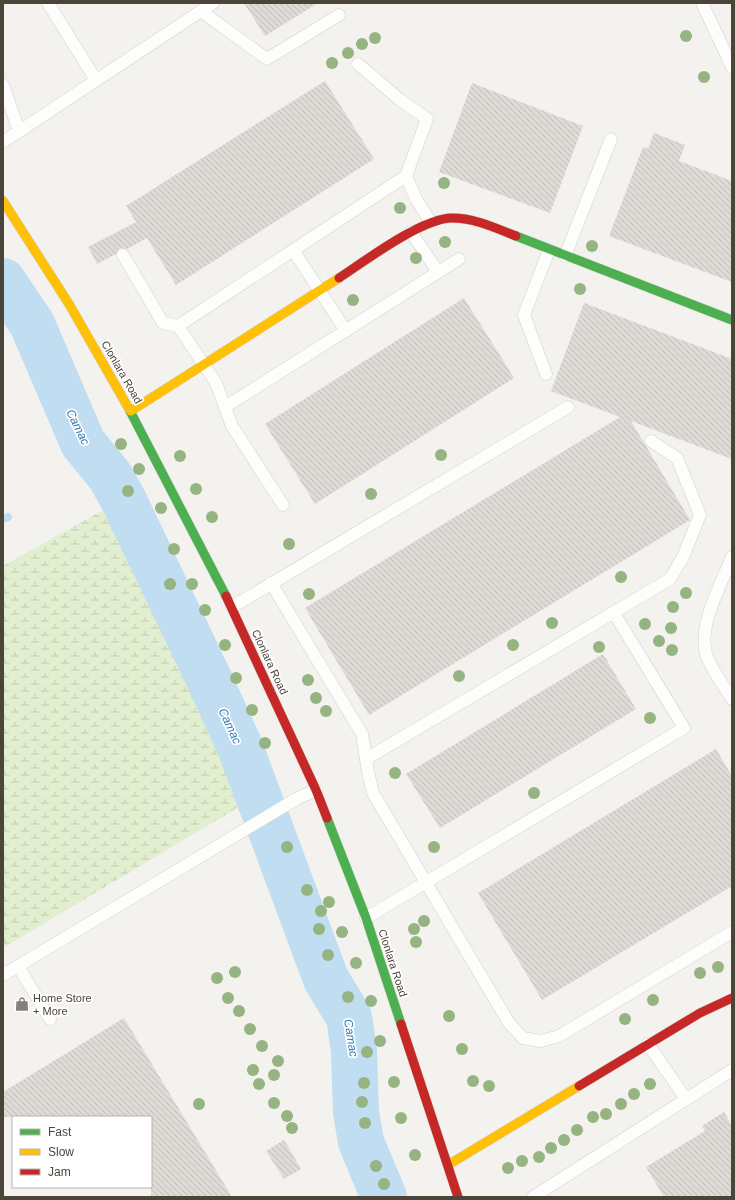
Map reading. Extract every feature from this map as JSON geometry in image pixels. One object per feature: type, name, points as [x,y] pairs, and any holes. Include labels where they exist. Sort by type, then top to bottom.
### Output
[{"type":"street","name":"Clonlara Road","points":[[3,200],[69,304],[131,411],[232,607],[316,790],[366,918],[458,1197]]},
{"type":"street","points":[[131,411],[411,232],[430,221],[449,217],[481,222],[549,250],[732,320]]},
{"type":"street","points":[[448,1165],[648,1044],[700,1014],[732,998]]},
{"type":"lane","points":[[3,142],[213,3]]},
{"type":"lane","points":[[702,3],[732,67]]},
{"type":"lane","points":[[54,5],[96,80]]},
{"type":"lane","points":[[201,11],[267,59],[339,15]]},
{"type":"lane","points":[[123,255],[163,323],[178,326],[406,176],[427,119],[358,64]]},
{"type":"lane","points":[[3,85],[19,131]]},
{"type":"lane","points":[[565,256],[611,139]]},
{"type":"lane","points":[[406,176],[416,199],[430,221]]},
{"type":"lane","points":[[411,232],[438,272]]},
{"type":"lane","points":[[293,250],[346,331]]},
{"type":"lane","points":[[546,374],[524,315],[549,250]]},
{"type":"lane","points":[[225,407],[459,259]]},
{"type":"lane","points":[[178,326],[216,383],[232,426],[283,505]]},
{"type":"lane","points":[[232,607],[568,407]]},
{"type":"lane","points":[[366,759],[670,579],[683,557],[700,515],[677,458],[651,441]]},
{"type":"lane","points":[[732,557],[705,627],[704,645],[708,659],[732,699]]},
{"type":"lane","points":[[271,583],[362,734],[373,793],[509,1023],[523,1038],[541,1041],[559,1036],[732,932]]},
{"type":"lane","points":[[366,918],[684,728],[614,613]]},
{"type":"lane","points":[[3,975],[284,806],[316,790]]},
{"type":"lane","points":[[18,966],[50,1019]]},
{"type":"lane","points":[[648,1044],[686,1099]]},
{"type":"lane","points":[[533,1197],[732,1070]]},
{"type":"green space","points":[[136,501],[265,787],[247,802],[3,948],[3,566],[105,509]]},
{"type":"building","points":[[244,3],[318,3],[265,36]]},
{"type":"building","points":[[325,81],[374,159],[176,285],[147,238],[127,249],[120,248],[116,254],[97,264],[88,247],[136,222],[126,206]]},
{"type":"building","points":[[472,83],[583,126],[550,213],[439,172]]},
{"type":"building","points":[[654,133],[685,145],[679,161],[732,181],[732,282],[609,236],[643,147],[648,149]]},
{"type":"building","points":[[464,298],[514,378],[315,504],[265,424]]},
{"type":"building","points":[[584,303],[732,359],[732,459],[631,421],[690,520],[369,715],[305,608],[620,417],[551,391]]},
{"type":"building","points":[[603,654],[636,709],[440,828],[406,774]]},
{"type":"building","points":[[716,749],[732,776],[732,886],[542,1000],[478,893]]},
{"type":"building","points":[[124,1018],[232,1197],[151,1197],[152,1116],[3,1117],[3,1092]]},
{"type":"building","points":[[724,1112],[732,1126],[732,1197],[664,1197],[646,1167],[705,1131],[702,1126]]},
{"type":"building","points":[[284,1140],[301,1169],[284,1179],[266,1151]]},
{"type":"waterway","name":"Camac","points":[[3,281],[32,324],[83,443],[110,476],[125,503],[240,747],[326,979],[349,1017],[354,1051],[356,1112],[361,1142],[384,1197]]},
{"type":"waterway","points":[[3,519],[8,517]]},
{"type":"traffic: fast","points":[[516,236],[732,320]]},
{"type":"traffic: fast","points":[[129,409],[226,596]]},
{"type":"traffic: fast","points":[[327,818],[366,918],[401,1024]]},
{"type":"traffic: slow","points":[[3,201],[69,304],[129,409]]},
{"type":"traffic: slow","points":[[131,411],[339,278]]},
{"type":"traffic: slow","points":[[448,1165],[579,1086]]},
{"type":"traffic: jam","points":[[339,278],[394,242],[425,225],[440,220],[460,218],[485,224],[516,236]]},
{"type":"traffic: jam","points":[[226,596],[316,790],[327,818]]},
{"type":"traffic: jam","points":[[579,1086],[700,1013],[732,998]]},
{"type":"traffic: jam","points":[[401,1024],[458,1197]]},
{"type":"place","name":"Home Store + More","points":[[22,1004]]}]
